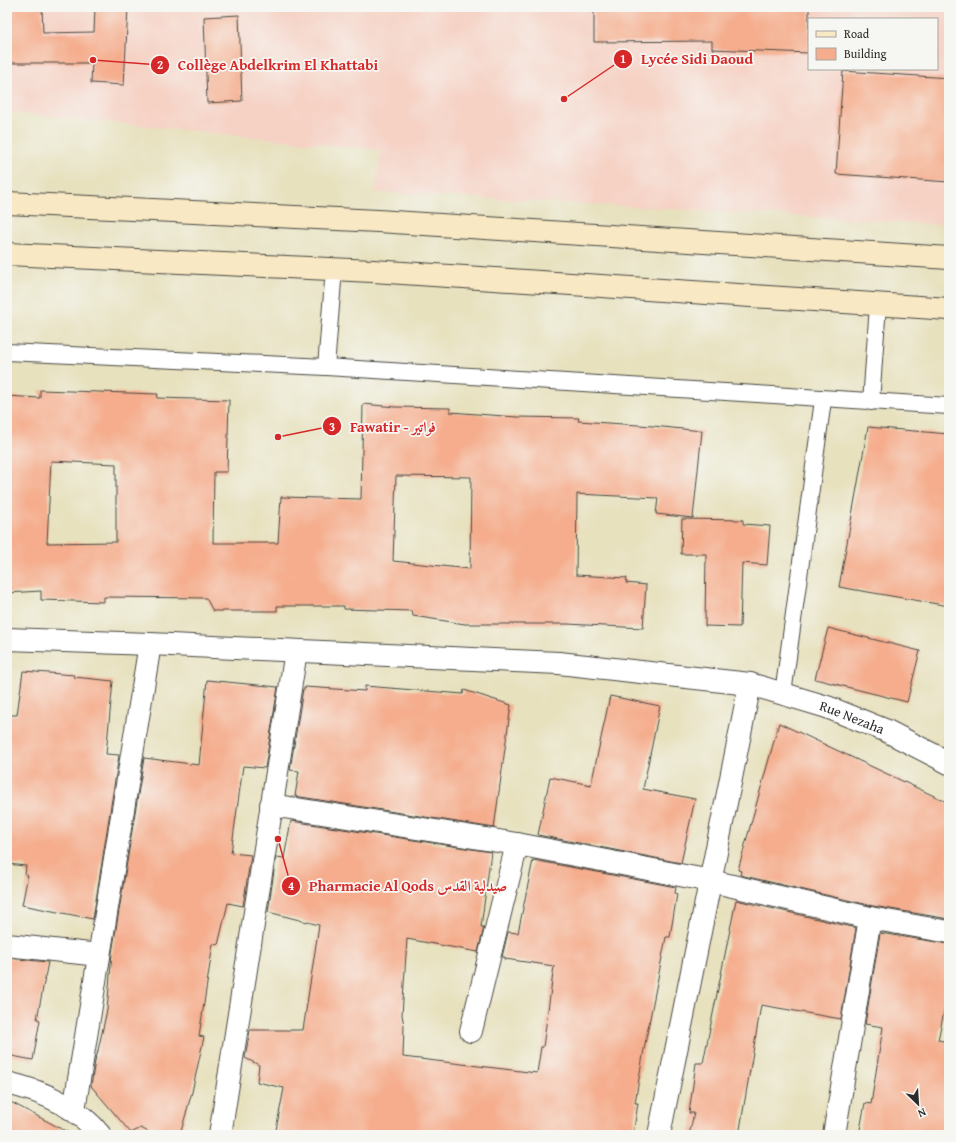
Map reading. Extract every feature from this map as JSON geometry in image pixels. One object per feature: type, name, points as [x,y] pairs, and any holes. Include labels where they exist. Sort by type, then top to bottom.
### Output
[{"type":"main road","points":[[7,203],[378,221],[949,258]]},
{"type":"main road","points":[[7,254],[334,269],[949,309]]},
{"type":"street","name":"Rue Nezaha","points":[[7,639],[150,644],[558,664],[750,684],[827,707],[887,731],[949,763]]},
{"type":"street","points":[[74,1110],[150,644]]},
{"type":"street","points":[[220,1135],[296,651]]},
{"type":"street","points":[[659,1135],[750,684]]},
{"type":"street","points":[[271,806],[517,844],[710,881],[870,918],[949,932]]},
{"type":"street","points":[[470,1031],[517,844]]},
{"type":"street","points":[[834,1135],[870,918]]},
{"type":"street","points":[[7,945],[99,956]]},
{"type":"street","points":[[7,1083],[52,1098],[74,1110],[92,1125],[100,1135]]},
{"type":"lane","points":[[326,368],[334,269]]},
{"type":"lane","points":[[871,402],[878,305]]},
{"type":"lane","points":[[7,352],[326,368],[823,400],[949,406]]},
{"type":"lane","points":[[783,694],[823,400]]},
{"type":"shaded area","points":[[7,7],[949,7],[949,225],[375,192],[381,150],[7,112]]},
{"type":"building","points":[[7,7],[42,7],[43,33],[94,32],[95,7],[128,7],[124,85],[91,83],[92,63],[10,63],[10,52],[7,52]]},
{"type":"building","points":[[594,7],[809,7],[808,53],[712,49],[712,41],[594,42]]},
{"type":"building","points":[[239,15],[242,101],[207,103],[204,17]]},
{"type":"building","points":[[843,71],[949,78],[949,182],[836,174]]},
{"type":"building","points":[[40,390],[158,394],[157,398],[229,400],[227,472],[214,472],[213,543],[278,543],[281,497],[361,499],[363,404],[395,407],[450,408],[450,412],[517,417],[579,418],[578,421],[702,431],[693,518],[656,514],[658,498],[577,494],[576,575],[627,578],[626,583],[646,585],[643,628],[567,624],[465,624],[413,616],[412,611],[344,609],[344,606],[277,606],[277,611],[213,611],[206,598],[104,597],[104,602],[41,600],[41,591],[7,593],[7,396],[40,398]],"holes":[[[51,461],[116,464],[116,542],[47,543]],[[396,476],[471,477],[470,569],[393,561]]]},
{"type":"building","points":[[868,427],[949,434],[949,606],[839,587]]},
{"type":"building","points":[[682,519],[743,520],[743,524],[770,526],[767,565],[742,563],[740,627],[705,626],[706,554],[681,554]]},
{"type":"building","points":[[828,628],[920,651],[907,702],[815,679]]},
{"type":"building","points":[[23,671],[74,675],[74,677],[113,681],[106,754],[119,755],[93,919],[22,905],[28,875],[25,875],[26,866],[7,864],[8,715],[17,715]]},
{"type":"building","points":[[207,680],[278,687],[265,768],[243,766],[231,853],[251,855],[243,906],[228,903],[218,945],[213,944],[199,1036],[204,1037],[192,1092],[180,1135],[154,1135],[141,1128],[131,1133],[91,1086],[96,1055],[107,1010],[112,953],[144,758],[199,765]]},
{"type":"building","points":[[365,686],[463,694],[464,690],[511,705],[494,828],[295,796],[299,771],[290,770],[303,689],[305,689],[305,687],[365,691]]},
{"type":"building","points":[[610,696],[660,706],[643,789],[695,799],[681,863],[538,835],[550,777],[591,785]]},
{"type":"building","points":[[779,723],[949,803],[949,919],[873,906],[740,875],[741,871],[738,870]]},
{"type":"building","points":[[291,821],[491,852],[481,927],[484,927],[478,952],[407,939],[402,1015],[404,1025],[403,1057],[537,1073],[541,1047],[543,1047],[554,966],[505,959],[505,957],[502,957],[508,932],[518,933],[533,860],[676,887],[675,893],[677,894],[670,937],[666,937],[644,1049],[635,1103],[638,1103],[633,1135],[275,1135],[284,1088],[257,1082],[259,1065],[245,1058],[250,1030],[303,1030],[319,925],[268,912],[276,857],[284,858]]},
{"type":"building","points":[[736,900],[856,928],[841,1019],[761,1005],[739,1135],[689,1135],[694,1113],[689,1113],[696,1063],[703,1063]]},
{"type":"building","points":[[880,933],[949,944],[949,988],[938,1040],[949,1042],[949,1135],[859,1135],[865,1103],[871,1104],[883,1027],[865,1024]]},
{"type":"building","points":[[7,958],[48,962],[37,1019],[40,1020],[33,1060],[7,1055]]},
{"type":"building","points":[[7,1100],[73,1135],[7,1135]]},
{"type":"place","name":"Collège Abdelkrim El Khattabi","points":[[93,60]]},
{"type":"place","name":"Lycée Sidi Daoud","points":[[564,99]]},
{"type":"place","name":"Fawatir - فواتير","points":[[278,437]]},
{"type":"place","name":"Pharmacie Al Qods صيدلية القدس","points":[[278,839]]}]
